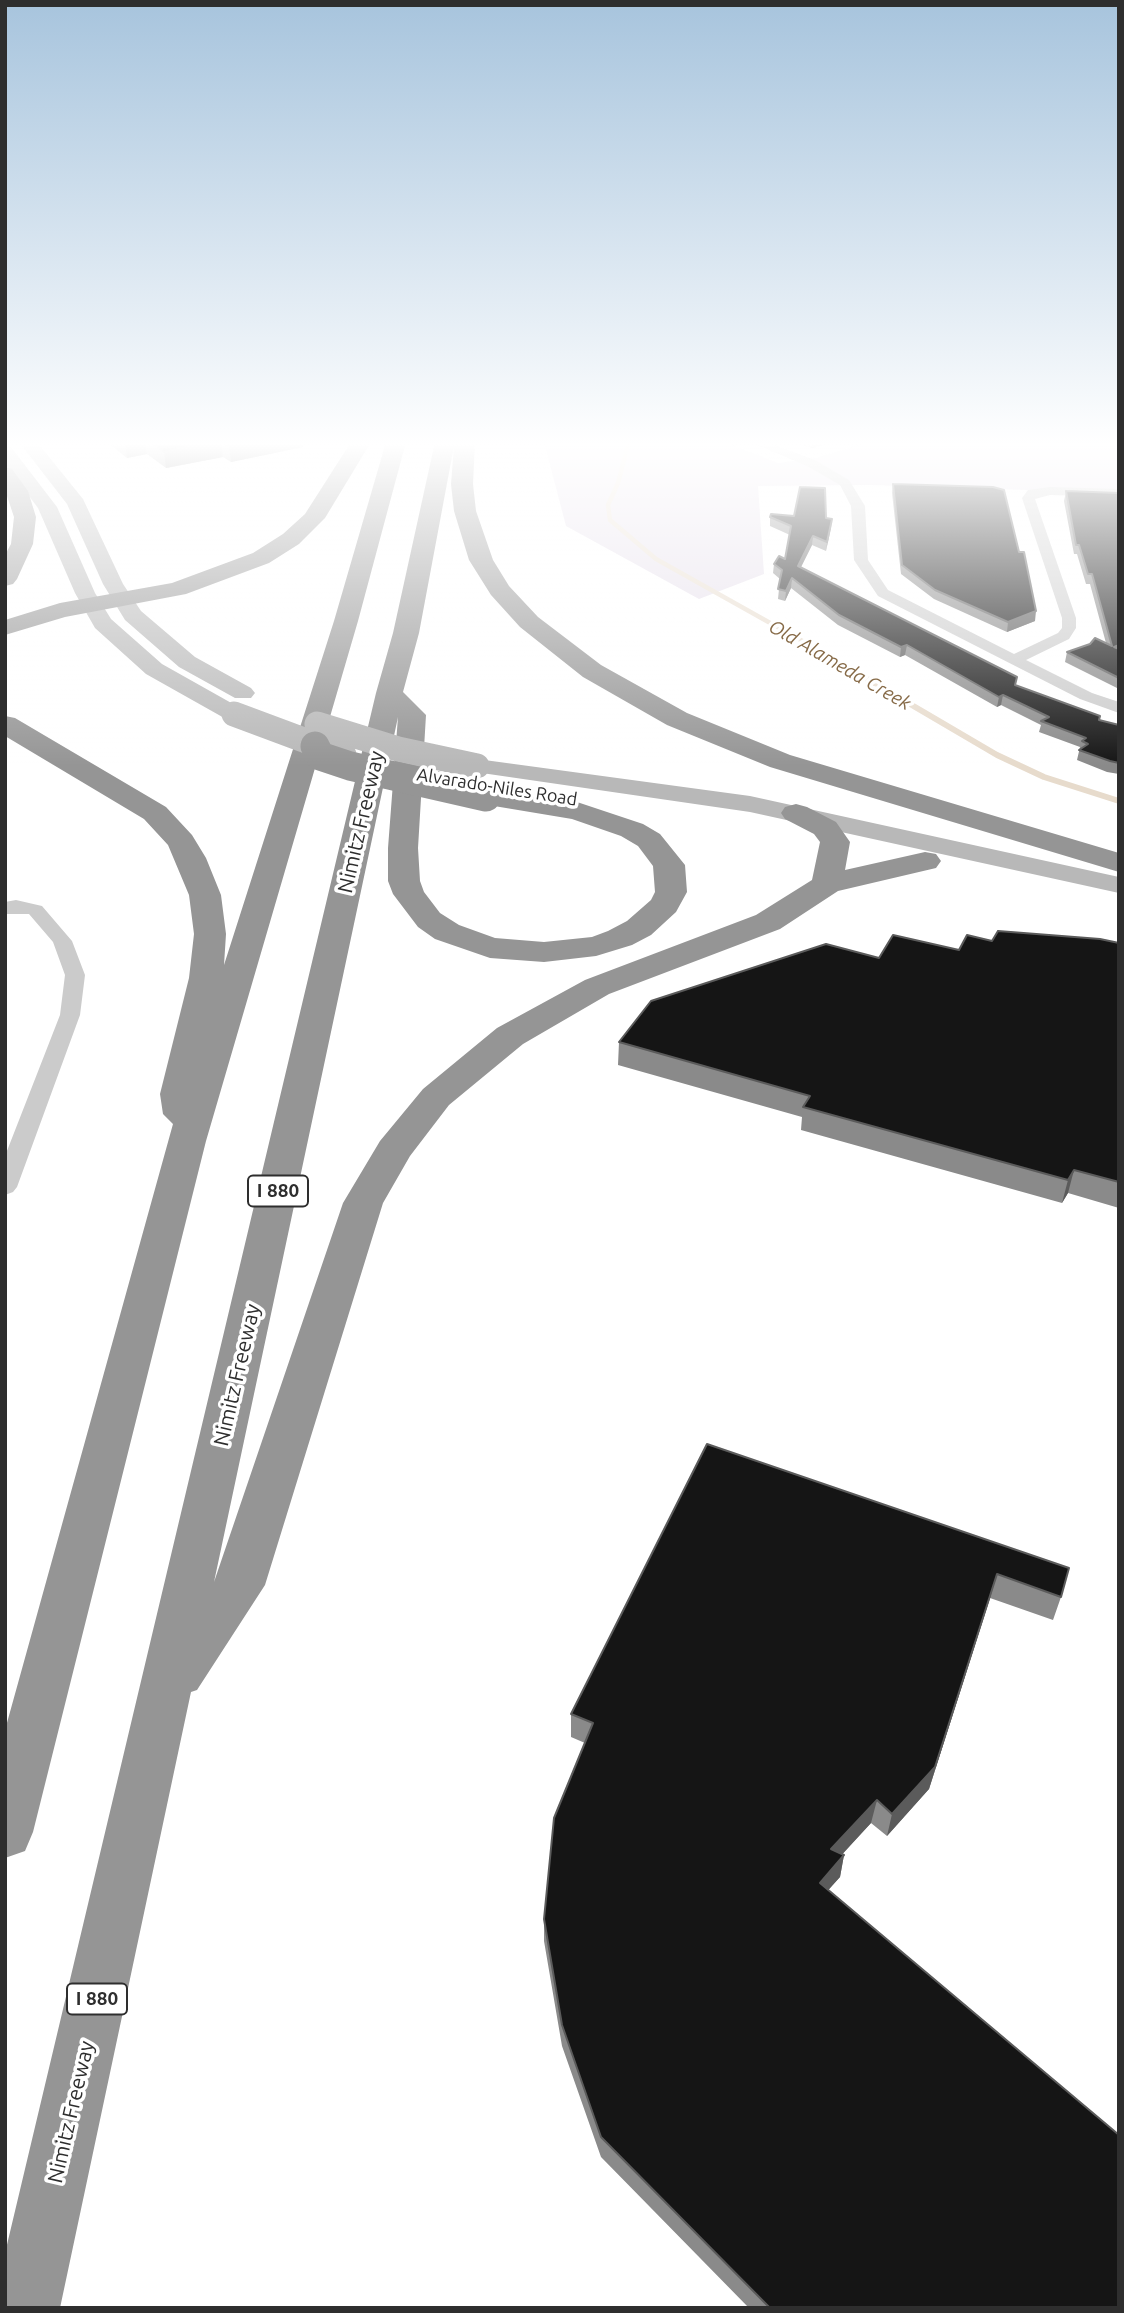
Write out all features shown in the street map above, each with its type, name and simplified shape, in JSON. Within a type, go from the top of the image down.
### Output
[{"type":"highway","points":[[5,579],[19,550]]},
{"type":"highway","points":[[5,628],[40,615],[177,589],[216,577],[274,550]]},
{"type":"highway","points":[[5,1832],[187,1141],[366,550]]},
{"type":"highway","points":[[315,746],[320,756],[350,766],[487,785],[632,830],[655,846],[669,864],[671,892],[665,905],[639,928],[620,938],[583,948],[544,952],[490,948],[467,941],[429,920],[409,894],[402,867],[412,715],[393,679],[381,648],[404,550]]},
{"type":"highway","name":"Nimitz Freeway","points":[[26,2308],[423,550]]},
{"type":"highway","points":[[478,550],[500,590],[529,622],[592,671],[677,719],[780,761],[1119,863]]},
{"type":"highway","points":[[5,724],[155,813],[181,841],[195,867],[205,895],[211,934],[206,978],[178,1094],[187,1141]]},
{"type":"highway","points":[[796,813],[825,828],[835,842],[827,884]]},
{"type":"highway","points":[[167,1690],[240,1585],[351,1235],[377,1177],[415,1122],[444,1090],[484,1055],[557,1007],[597,987],[768,922],[827,884],[925,861]]},
{"type":"main road","name":"Alvarado-Niles Road","points":[[66,550],[90,605],[118,640],[154,669],[238,704],[315,746]]},
{"type":"main road","name":"Alvarado-Niles Road","points":[[98,550],[122,599],[133,615],[167,647],[238,704],[355,737],[487,785],[694,815],[925,861],[1119,906]]},
{"type":"main road","name":"Alvarado-Niles Road","points":[[487,785],[705,797],[796,813],[1119,885]]},
{"type":"street","points":[[860,550],[861,560],[883,593],[1086,696],[1119,708]]},
{"type":"street","points":[[1013,660],[1064,636],[1069,628],[1069,618],[1046,550]]},
{"type":"street","points":[[5,908],[16,906],[34,910],[62,941],[75,975],[71,1015],[5,1187]]},
{"type":"shaded area","points":[[610,550],[762,550],[764,574],[699,599]]},
{"type":"building","points":[[787,550],[806,550],[798,566],[1017,677],[1015,685],[1100,716],[1099,720],[1119,725],[1119,763],[1079,750],[1088,744],[1082,741],[1086,738],[1041,721],[1049,717],[1003,695],[999,697],[907,645],[901,647],[839,615],[792,578],[786,591],[778,589],[782,570],[774,564],[779,556],[785,559]]},
{"type":"building","points":[[900,550],[1019,550],[1024,552],[1036,611],[1008,622],[935,590],[902,565]]},
{"type":"building","points":[[1081,550],[1119,550],[1119,645],[1114,647],[1119,649],[1119,678],[1067,652],[1090,644],[1095,638],[1112,646],[1092,574],[1088,574]]},
{"type":"building","points":[[998,931],[1100,939],[1119,943],[1119,1182],[1074,1170],[1068,1180],[803,1107],[810,1096],[619,1042],[651,1001],[826,944],[879,958],[893,935],[959,950],[967,935],[992,941]]},
{"type":"building","points":[[707,1444],[1069,1568],[1061,1597],[997,1574],[935,1767],[892,1814],[877,1800],[831,1849],[844,1855],[820,1883],[1119,2135],[1119,2308],[770,2308],[601,2137],[562,2025],[544,1919],[554,1818],[593,1723],[571,1714]]},
{"type":"waterway","name":"Old Alameda Creek","points":[[645,550],[656,559],[838,661]]},
{"type":"waterway","name":"Old Alameda Creek","points":[[835,660],[997,755],[1044,777],[1119,801]]}]
